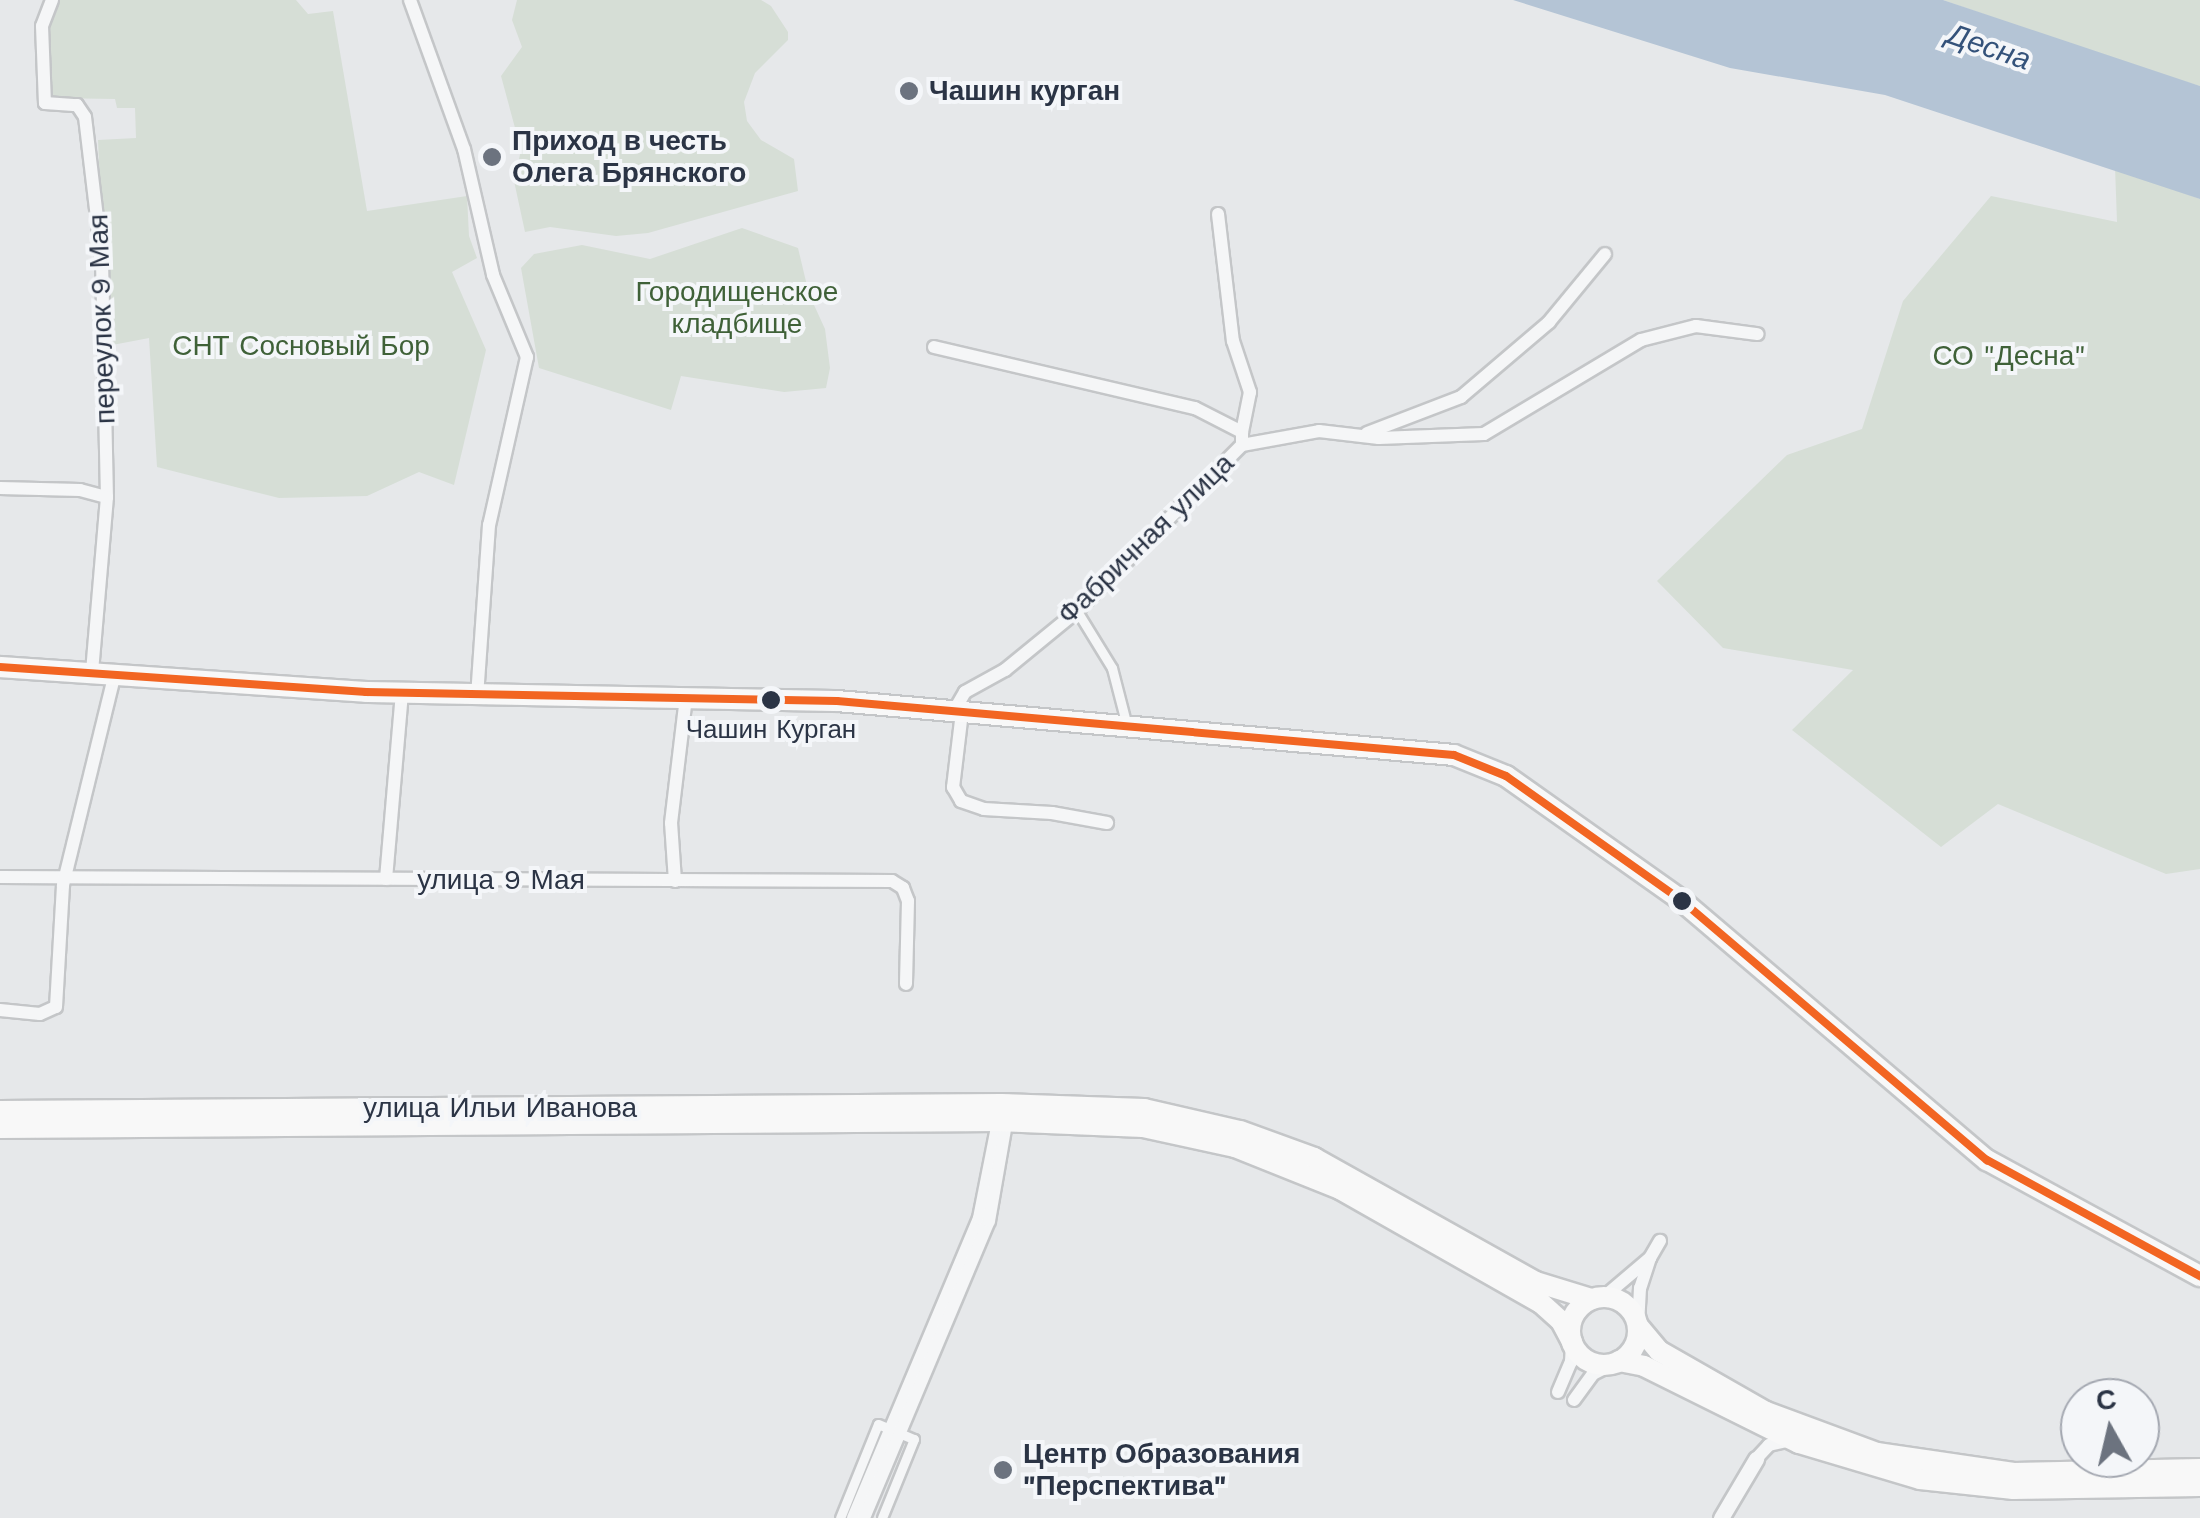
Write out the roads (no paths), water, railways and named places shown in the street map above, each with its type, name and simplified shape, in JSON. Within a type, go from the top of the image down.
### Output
[{"type":"main road","points":[[0,667],[402,694],[836,702],[1454,754],[1506,776],[1681,900],[1988,1160],[2200,1276]]},
{"type":"main road","points":[[1004,1112],[1144,1109],[1278,1143],[1382,1194],[1536,1282],[1623,1302],[1659,1351],[1766,1412],[1877,1453],[2014,1473],[2200,1469]]},
{"type":"main road","name":"улица Ильи Иванова","points":[[0,1111],[1004,1112]]},
{"type":"main road","points":[[1004,1112],[1189,1135],[1272,1160],[1375,1208],[1540,1303],[1561,1321],[1586,1360],[1644,1366],[1791,1440],[1874,1468],[1966,1486],[2054,1490],[2200,1486]]},
{"type":"main road","name":"улица Ильи Иванова","points":[[0,1128],[1004,1112]]},
{"type":"main road","points":[[1572,1342],[1571,1322],[1598,1298]]},
{"type":"main road","points":[[1620,1362],[1635,1347],[1638,1326]]},
{"type":"street","name":"переулок 9 Мая","points":[[52,0],[42,26],[46,103],[81,108],[95,176],[102,260],[106,496],[92,672]]},
{"type":"street","points":[[410,0],[464,150],[493,275],[527,358],[490,525],[476,696]]},
{"type":"street","name":"Фабричная улица","points":[[958,712],[965,692],[1005,670],[1076,611],[1242,438],[1250,392],[1233,342],[1218,214]]},
{"type":"street","name":"Фабричная улица","points":[[1367,434],[1462,396],[1549,322],[1604,254]]},
{"type":"street","name":"Фабричная улица","points":[[1242,438],[1318,431],[1422,438],[1484,434],[1642,340],[1696,326],[1757,334]]},
{"type":"street","points":[[934,347],[1195,408],[1242,438]]},
{"type":"street","points":[[0,488],[80,490],[106,496]]},
{"type":"street","points":[[1076,611],[1112,668],[1128,728]]},
{"type":"street","points":[[0,1010],[40,1014],[56,1007],[66,876],[115,674]]},
{"type":"street","points":[[386,879],[402,694]]},
{"type":"street","points":[[675,881],[671,823],[684,749],[686,698]]},
{"type":"street","points":[[958,712],[952,787],[962,801],[984,809],[1052,813],[1107,822]]},
{"type":"street","name":"улица 9 Мая","points":[[0,877],[892,881],[904,888],[908,901],[906,984]]},
{"type":"street","points":[[864,1518],[979,1218],[1004,1112]]},
{"type":"street","points":[[1638,1326],[1640,1288],[1660,1241]]},
{"type":"street","points":[[1598,1298],[1650,1258]]},
{"type":"street","points":[[1558,1392],[1571,1362],[1572,1342]]},
{"type":"street","points":[[1574,1400],[1593,1374],[1620,1362]]},
{"type":"street","points":[[1749,1421],[1757,1439],[1756,1459]]},
{"type":"street","points":[[840,1518],[878,1424],[914,1439],[882,1518]]},
{"type":"street","points":[[853,1518],[895,1431]]},
{"type":"street","points":[[1721,1518],[1756,1459],[1769,1446],[1791,1440]]},
{"type":"water","name":"Десна","points":[[1513,0],[1943,0],[2200,86],[2200,199],[1885,95],[1730,68]]},
{"type":"place","name":"Чашин курган","points":[[909,91]]},
{"type":"place","name":"Приход в честь Олега Брянского","points":[[492,157]]},
{"type":"place","name":"Чашин Курган","points":[[771,700]]},
{"type":"place","name":"Центр Образования \"Перспектива\"","points":[[1003,1470]]},
{"type":"park label","name":"Городищенское кладбище","points":[[737,308]]},
{"type":"park label","name":"СНТ Сосновый Бор","points":[[301,346]]},
{"type":"park label","name":"СО \"Десна\"","points":[[2009,356]]}]
